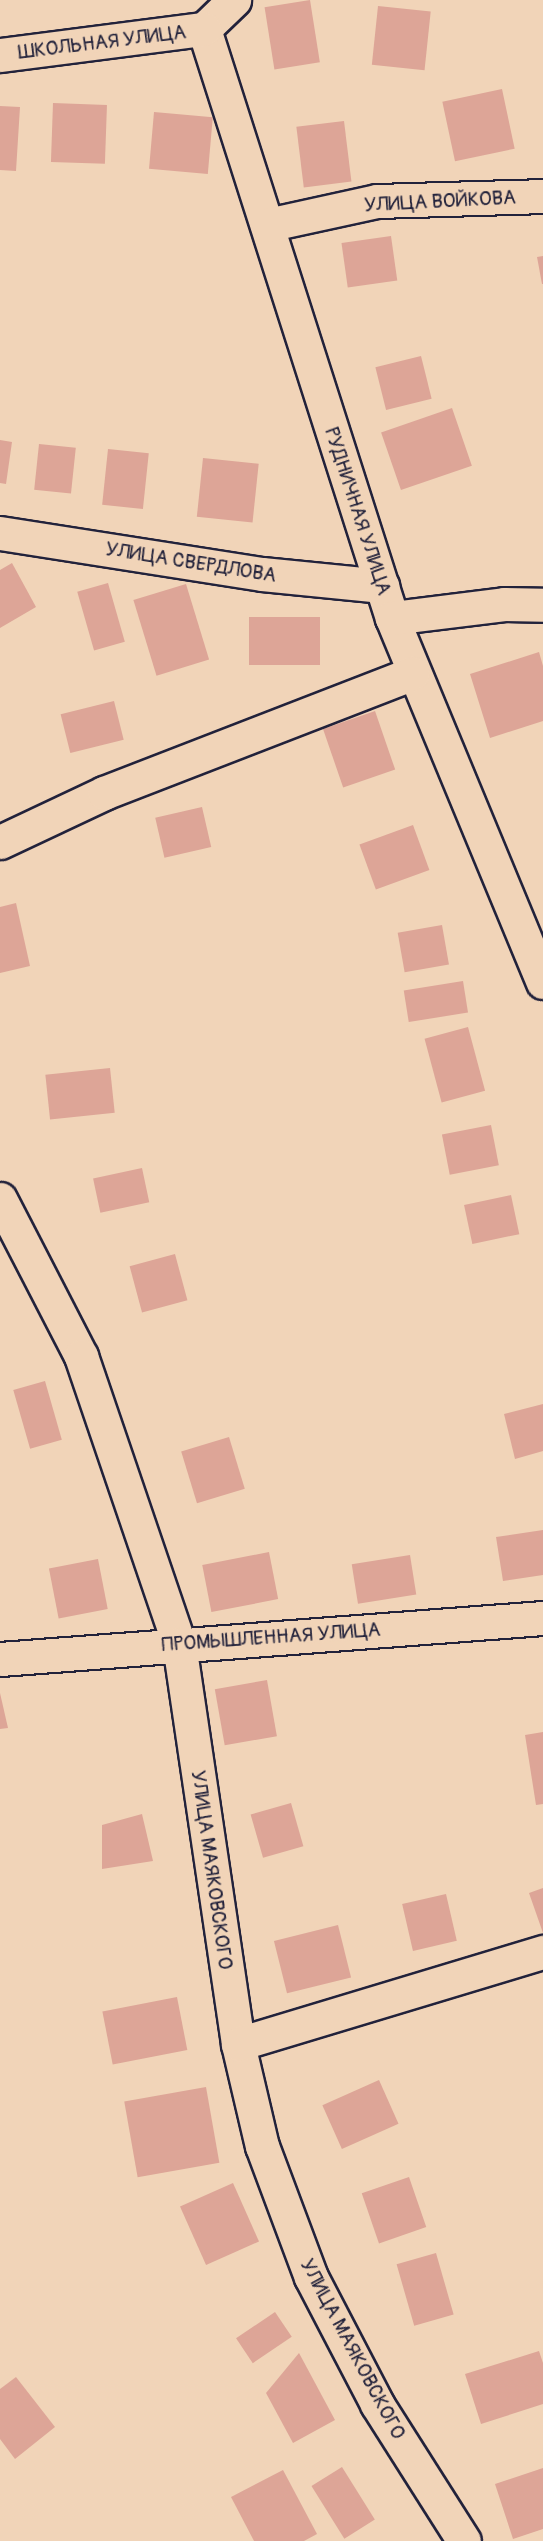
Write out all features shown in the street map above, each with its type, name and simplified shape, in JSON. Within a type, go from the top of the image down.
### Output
[{"type":"street","points":[[204,29],[234,0]]},
{"type":"street","name":"ШКОЛЬНАЯ УЛИЦА","points":[[0,55],[204,29]]},
{"type":"street","name":"РУДНИЧНАЯ УЛИЦА","points":[[204,29],[392,618],[543,982]]},
{"type":"street","name":"УЛИЦА ВОЙКОВА","points":[[267,225],[377,201],[543,196]]},
{"type":"street","name":"УЛИЦА СВЕРДЛОВА","points":[[0,533],[262,574],[382,586]]},
{"type":"street","points":[[392,618],[504,604],[543,605]]},
{"type":"street","points":[[0,842],[104,793],[413,672]]},
{"type":"street","name":"УЛИЦА МАЯКОВСКОГО","points":[[0,1199],[81,1356],[179,1644],[238,2044],[262,2146],[311,2277],[377,2404],[450,2536]]},
{"type":"street","name":"ПРОМЫШЛЕННАЯ УЛИЦА","points":[[0,1659],[543,1618]]},
{"type":"street","points":[[238,2044],[543,1952]]},
{"type":"building","points":[[310,0],[320,62],[274,69],[265,7]]},
{"type":"building","points":[[378,6],[431,12],[425,70],[372,65]]},
{"type":"building","points":[[502,89],[515,149],[455,161],[442,102]]},
{"type":"building","points":[[53,103],[107,105],[105,164],[51,162]]},
{"type":"building","points":[[0,106],[20,107],[16,171],[0,170]]},
{"type":"building","points":[[154,112],[213,117],[208,174],[149,169]]},
{"type":"building","points":[[344,121],[351,182],[304,187],[296,127]]},
{"type":"building","points":[[391,236],[397,281],[348,288],[341,243]]},
{"type":"building","points":[[543,256],[543,284],[542,284],[537,257]]},
{"type":"building","points":[[421,356],[432,399],[386,410],[375,367]]},
{"type":"building","points":[[452,408],[472,466],[401,490],[381,432]]},
{"type":"building","points":[[0,440],[12,442],[6,484],[0,483]]},
{"type":"building","points":[[39,444],[76,448],[71,494],[34,490]]},
{"type":"building","points":[[108,449],[149,453],[143,509],[102,505]]},
{"type":"building","points":[[203,458],[259,464],[253,523],[197,517]]},
{"type":"building","points":[[12,563],[36,607],[0,628],[0,570]]},
{"type":"building","points":[[108,583],[125,642],[94,650],[77,592]]},
{"type":"building","points":[[186,584],[209,660],[157,676],[133,600]]},
{"type":"building","points":[[249,617],[320,617],[320,665],[249,665]]},
{"type":"building","points":[[539,652],[543,666],[543,721],[490,738],[470,674]]},
{"type":"building","points":[[114,701],[124,740],[70,753],[61,714]]},
{"type":"building","points":[[375,711],[395,770],[343,788],[323,729]]},
{"type":"building","points":[[202,807],[211,847],[164,858],[155,818]]},
{"type":"building","points":[[413,825],[429,870],[376,890],[359,844]]},
{"type":"building","points":[[16,903],[30,966],[0,973],[0,907]]},
{"type":"building","points":[[442,925],[449,964],[405,972],[398,933]]},
{"type":"building","points":[[463,981],[468,1013],[409,1022],[404,990]]},
{"type":"building","points":[[468,1027],[485,1091],[442,1102],[425,1039]]},
{"type":"building","points":[[110,1068],[115,1113],[50,1120],[45,1075]]},
{"type":"building","points":[[491,1125],[499,1165],[450,1175],[442,1135]]},
{"type":"building","points":[[142,1168],[149,1202],[100,1213],[93,1178]]},
{"type":"building","points":[[511,1195],[519,1234],[472,1244],[464,1205]]},
{"type":"building","points":[[175,1254],[187,1300],[142,1313],[130,1266]]},
{"type":"building","points":[[45,1381],[62,1440],[30,1449],[13,1390]]},
{"type":"building","points":[[543,1404],[543,1451],[515,1459],[504,1414]]},
{"type":"building","points":[[229,1437],[245,1489],[197,1503],[181,1452]]},
{"type":"building","points":[[543,1530],[543,1575],[503,1581],[496,1537]]},
{"type":"building","points":[[269,1552],[278,1599],[211,1612],[202,1565]]},
{"type":"building","points":[[410,1555],[416,1595],[358,1604],[352,1564]]},
{"type":"building","points":[[98,1559],[108,1609],[59,1619],[49,1569]]},
{"type":"building","points":[[267,1680],[277,1736],[225,1745],[215,1689]]},
{"type":"building","points":[[0,1693],[8,1728],[0,1729]]},
{"type":"building","points":[[543,1732],[543,1804],[536,1805],[525,1735]]},
{"type":"building","points":[[291,1803],[303,1846],[263,1858],[251,1815]]},
{"type":"building","points":[[142,1814],[153,1861],[102,1869],[102,1825]]},
{"type":"building","points":[[543,1888],[543,1933],[529,1893]]},
{"type":"building","points":[[446,1894],[457,1941],[413,1951],[402,1904]]},
{"type":"building","points":[[338,1925],[351,1977],[287,1993],[274,1941]]},
{"type":"building","points":[[177,1997],[187,2050],[113,2065],[102,2012]]},
{"type":"building","points":[[379,2080],[399,2124],[342,2149],[322,2105]]},
{"type":"building","points":[[206,2087],[219,2163],[138,2177],[124,2101]]},
{"type":"building","points":[[409,2177],[426,2227],[379,2243],[362,2193]]},
{"type":"building","points":[[233,2183],[259,2241],[206,2265],[180,2207]]},
{"type":"building","points":[[436,2253],[454,2315],[414,2326],[397,2264]]},
{"type":"building","points":[[275,2312],[292,2337],[253,2363],[236,2338]]},
{"type":"building","points":[[539,2351],[543,2363],[543,2404],[481,2424],[465,2374]]},
{"type":"building","points":[[299,2353],[335,2420],[293,2443],[266,2393]]},
{"type":"building","points":[[16,2377],[55,2427],[15,2459],[0,2439],[0,2389]]},
{"type":"building","points":[[342,2467],[375,2520],[344,2539],[311,2486]]},
{"type":"building","points":[[543,2468],[543,2529],[513,2539],[495,2484]]},
{"type":"building","points":[[283,2470],[317,2534],[304,2541],[254,2541],[231,2497]]}]
